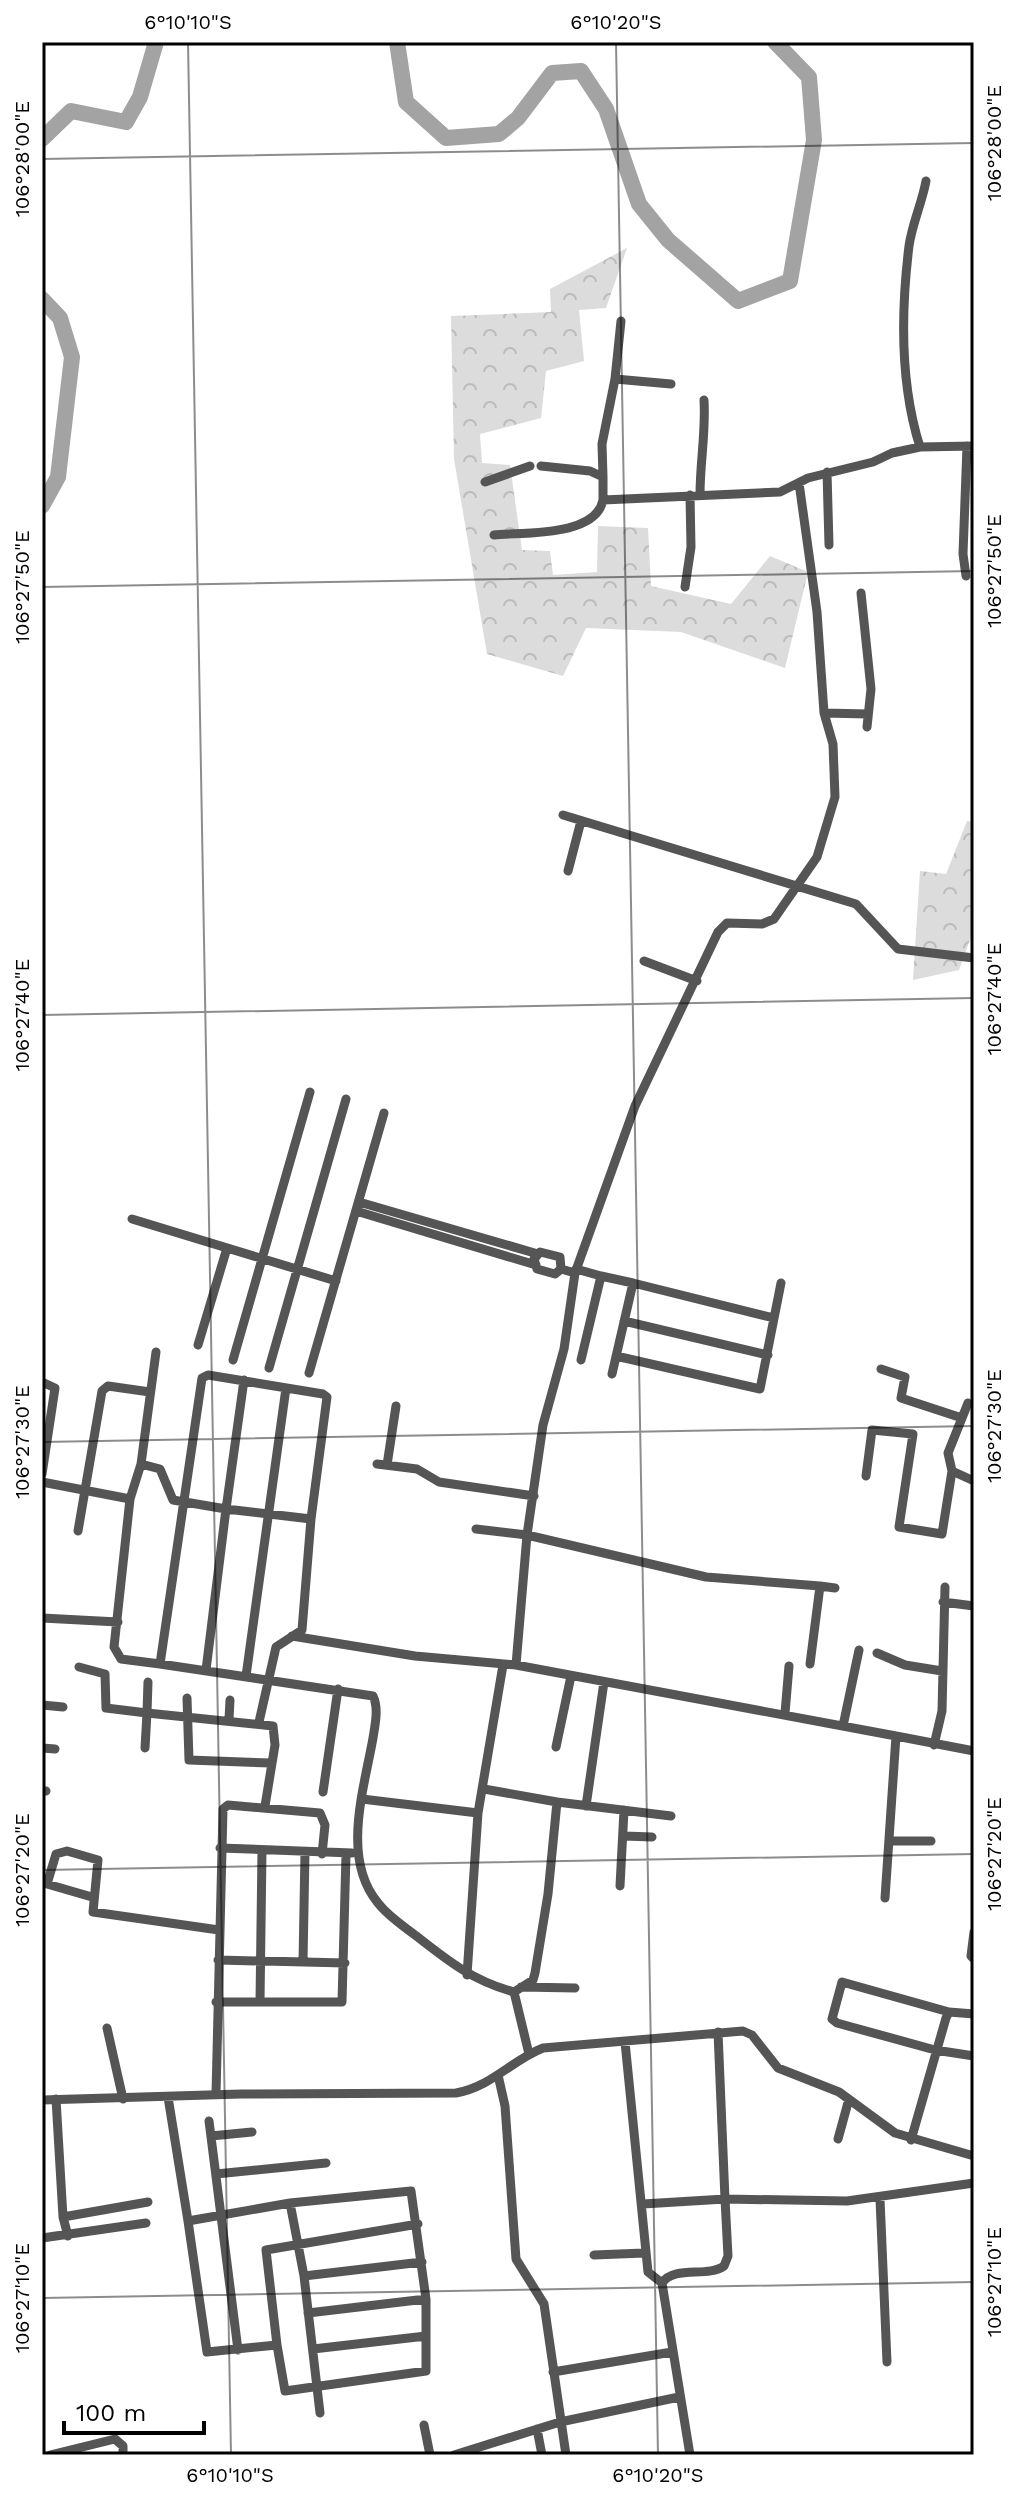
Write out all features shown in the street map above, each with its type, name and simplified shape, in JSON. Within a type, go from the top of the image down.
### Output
[{"type":"street","points":[[920,447],[911,417],[905,321],[909,244],[926,181]]},
{"type":"street","points":[[494,535],[564,530],[588,519],[601,508],[602,444],[615,379],[621,321]]},
{"type":"street","points":[[615,379],[671,384]]},
{"type":"street","points":[[685,587],[695,495],[707,434],[704,400]]},
{"type":"street","points":[[603,500],[780,492],[827,472],[920,447],[971,446],[963,554],[966,576]]},
{"type":"street","points":[[485,482],[530,466]]},
{"type":"street","points":[[541,466],[590,471],[603,477]]},
{"type":"street","points":[[827,472],[829,545]]},
{"type":"street","points":[[516,1665],[527,1535],[543,1425],[564,1349],[575,1271],[635,1106],[721,928],[727,923],[762,924],[774,919],[817,857],[835,797],[833,744],[824,713],[822,664],[799,483]]},
{"type":"street","points":[[861,593],[870,672],[867,727]]},
{"type":"street","points":[[824,713],[868,714]]},
{"type":"street","points":[[563,815],[796,884],[859,906],[898,949],[974,958]]},
{"type":"street","points":[[568,871],[581,821]]},
{"type":"street","points":[[644,961],[697,981]]},
{"type":"street","points":[[233,1360],[310,1092]]},
{"type":"street","points":[[269,1368],[346,1099]]},
{"type":"street","points":[[309,1373],[384,1113]]},
{"type":"street","points":[[357,1206],[537,1260],[560,1257],[561,1269]]},
{"type":"street","points":[[132,1219],[336,1281]]},
{"type":"street","points":[[198,1345],[227,1248]]},
{"type":"street","points":[[537,1260],[537,1269],[555,1274],[561,1269],[601,1276],[774,1318]]},
{"type":"street","points":[[581,1360],[601,1276]]},
{"type":"street","points":[[612,1374],[633,1283]]},
{"type":"street","points":[[616,1356],[760,1389],[781,1283]]},
{"type":"street","points":[[624,1321],[768,1355]]},
{"type":"street","points":[[156,1352],[141,1464],[130,1499],[114,1647],[117,1657],[367,1693],[376,1704],[357,1851],[363,1877],[376,1902],[467,1975],[518,1989],[575,1988]]},
{"type":"street","points":[[881,1369],[905,1377],[901,1398],[962,1418]]},
{"type":"street","points":[[160,1664],[202,1378],[208,1375],[244,1380],[327,1397],[311,1519],[302,1630],[276,1647],[259,1722]]},
{"type":"street","points":[[206,1670],[244,1380]]},
{"type":"street","points":[[42,1382],[55,1388],[42,1474]]},
{"type":"street","points":[[78,1531],[104,1389],[108,1386],[150,1392]]},
{"type":"street","points":[[246,1676],[286,1388]]},
{"type":"street","points":[[866,1476],[872,1430],[913,1434],[899,1527],[942,1534],[952,1471],[948,1453],[968,1403]]},
{"type":"street","points":[[396,1406],[382,1464],[417,1469],[439,1482],[534,1496]]},
{"type":"street","points":[[141,1464],[160,1469],[171,1498],[182,1503],[311,1519]]},
{"type":"street","points":[[952,1471],[974,1481]]},
{"type":"street","points":[[42,1482],[130,1499]]},
{"type":"street","points":[[476,1529],[527,1535],[695,1575],[835,1588]]},
{"type":"street","points":[[810,1664],[820,1586]]},
{"type":"street","points":[[934,1745],[942,1711],[945,1587]]},
{"type":"street","points":[[943,1602],[974,1606]]},
{"type":"street","points":[[42,1618],[118,1622]]},
{"type":"street","points":[[292,1636],[415,1656],[516,1665],[785,1713],[974,1751]]},
{"type":"street","points":[[843,1726],[859,1650]]},
{"type":"street","points":[[877,1653],[905,1665],[942,1671]]},
{"type":"street","points":[[467,1975],[478,1813],[503,1665]]},
{"type":"street","points":[[785,1713],[789,1666]]},
{"type":"street","points":[[79,1667],[105,1674],[106,1708],[270,1724],[275,1733],[265,1806]]},
{"type":"street","points":[[556,1747],[571,1676]]},
{"type":"street","points":[[145,1748],[148,1682]]},
{"type":"street","points":[[586,1806],[604,1682]]},
{"type":"street","points":[[323,1792],[338,1689]]},
{"type":"street","points":[[187,1698],[189,1760],[271,1763]]},
{"type":"street","points":[[229,1719],[230,1700]]},
{"type":"street","points":[[42,1705],[63,1707]]},
{"type":"street","points":[[885,1898],[896,1736]]},
{"type":"street","points":[[42,1748],[55,1749]]},
{"type":"street","points":[[484,1789],[557,1802],[671,1816]]},
{"type":"street","points":[[362,1799],[478,1813]]},
{"type":"street","points":[[518,1989],[533,1980],[535,1973],[548,1894],[557,1802]]},
{"type":"street","points":[[216,2094],[220,1848],[224,1807],[265,1806],[320,1813],[325,1825],[322,1854]]},
{"type":"street","points":[[620,1886],[624,1810]]},
{"type":"street","points":[[624,1836],[652,1837]]},
{"type":"street","points":[[889,1841],[931,1841]]},
{"type":"street","points":[[220,1848],[346,1855],[357,1851]]},
{"type":"street","points":[[92,1897],[47,1884],[56,1854],[61,1850],[95,1856],[98,1865],[91,1909],[95,1912],[219,1930]]},
{"type":"street","points":[[260,2002],[262,1850]]},
{"type":"street","points":[[303,1962],[305,1852]]},
{"type":"street","points":[[216,2002],[342,2002],[346,1855]]},
{"type":"street","points":[[974,1932],[971,1956],[974,1959]]},
{"type":"street","points":[[218,1960],[345,1963]]},
{"type":"street","points":[[974,2014],[949,2012],[840,1983],[834,2022],[935,2050],[974,2056]]},
{"type":"street","points":[[518,1989],[529,2054]]},
{"type":"street","points":[[911,2140],[935,2050],[949,2012]]},
{"type":"street","points":[[107,2028],[123,2099]]},
{"type":"street","points":[[42,2100],[216,2094],[440,2094],[472,2090],[529,2054],[559,2046],[743,2031],[752,2035],[778,2068],[839,2092],[883,2126],[911,2140],[974,2156]]},
{"type":"street","points":[[662,2283],[670,2275],[714,2271],[724,2266],[728,2256],[718,2032]]},
{"type":"street","points":[[625,2042],[643,2204],[644,2253],[648,2272],[662,2283],[690,2455]]},
{"type":"street","points":[[498,2075],[505,2106],[516,2259],[520,2270],[541,2295],[566,2455]]},
{"type":"street","points":[[168,2097],[204,2348],[211,2353],[277,2345]]},
{"type":"street","points":[[56,2099],[63,2217],[68,2236]]},
{"type":"street","points":[[838,2139],[849,2099]]},
{"type":"street","points":[[209,2121],[238,2350]]},
{"type":"street","points":[[211,2136],[252,2132]]},
{"type":"street","points":[[216,2174],[326,2163]]},
{"type":"street","points":[[643,2204],[725,2199],[880,2199],[974,2183]]},
{"type":"street","points":[[188,2221],[290,2203],[409,2190],[413,2193],[418,2224],[426,2299],[426,2371],[317,2387],[282,2388],[265,2252],[297,2243],[418,2224]]},
{"type":"street","points":[[880,2199],[887,2362]]},
{"type":"street","points":[[63,2217],[148,2202]]},
{"type":"street","points":[[290,2203],[304,2276],[320,2413]]},
{"type":"street","points":[[42,2238],[146,2223]]},
{"type":"street","points":[[594,2255],[644,2253]]},
{"type":"street","points":[[304,2276],[422,2262]]},
{"type":"street","points":[[308,2313],[426,2299]]},
{"type":"street","points":[[313,2349],[426,2336]]},
{"type":"street","points":[[553,2372],[672,2352]]},
{"type":"street","points":[[454,2455],[560,2422],[679,2397]]},
{"type":"street","points":[[424,2425],[430,2455]]},
{"type":"street","points":[[537,2429],[542,2455]]},
{"type":"street","points":[[50,2455],[82,2450],[115,2439],[123,2446],[123,2455]]},
{"type":"green space","points":[[627,248],[606,308],[579,310],[584,361],[546,371],[541,418],[480,434],[482,463],[510,465],[522,550],[550,551],[553,575],[597,572],[598,526],[648,528],[651,586],[731,604],[770,556],[808,572],[785,668],[681,632],[586,628],[563,676],[487,654],[454,459],[451,316],[551,312],[550,289]]},
{"type":"green space","points":[[967,821],[974,822],[974,929],[959,970],[913,980],[920,871],[946,874]]},
{"type":"waterway","points":[[42,139],[71,111],[126,122],[140,97],[156,42]]},
{"type":"waterway","points":[[397,42],[406,102],[446,138],[499,134],[518,118],[552,73],[581,71],[606,109],[639,204],[668,240],[738,301],[790,281],[814,140],[809,77],[775,42]]},
{"type":"waterway","points":[[42,299],[60,318],[72,357],[58,477],[42,506]]}]
